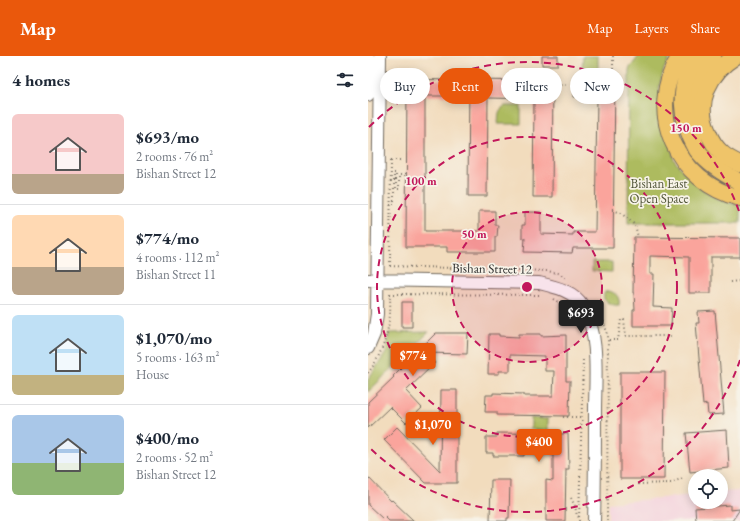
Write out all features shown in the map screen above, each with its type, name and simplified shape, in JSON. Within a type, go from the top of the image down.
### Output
[{"type":"main road","points":[[680,56],[674,65],[667,87],[665,110],[671,139],[685,163],[702,181],[721,192],[740,198]]},
{"type":"main road","points":[[697,56],[688,73],[684,86],[682,102],[684,121],[689,136],[697,150],[716,168],[740,182]]},
{"type":"main road","points":[[697,150],[692,129],[691,99],[699,76],[714,56]]},
{"type":"main road","points":[[736,56],[721,67],[713,76],[707,87],[703,100],[703,113],[705,127],[712,142],[721,152],[740,164]]},
{"type":"street","points":[[368,56],[368,95]]},
{"type":"street","points":[[368,348],[374,334],[377,314],[372,280],[380,56]]},
{"type":"street","name":"Bishan Street 12","points":[[372,280],[539,283],[560,287],[573,295],[583,305],[589,316],[592,329],[595,357],[594,521]]},
{"type":"path","points":[[613,56],[613,68]]},
{"type":"path","points":[[391,160],[407,160]]},
{"type":"path","points":[[390,205],[394,205],[394,173],[396,173],[396,189],[399,189],[399,175],[407,175]]},
{"type":"path","points":[[614,210],[621,213],[635,225],[638,237]]},
{"type":"path","points":[[390,266],[546,271],[558,273],[571,281]]},
{"type":"path","points":[[730,282],[740,281]]},
{"type":"path","points":[[390,294],[546,296]]},
{"type":"path","points":[[551,298],[570,309],[577,319]]},
{"type":"path","points":[[593,300],[600,311],[609,340],[607,521]]},
{"type":"path","points":[[609,340],[618,340],[621,320],[624,320],[626,336],[673,336]]},
{"type":"path","points":[[579,521],[584,354]]},
{"type":"path","points":[[563,417],[582,417]]},
{"type":"path","points":[[638,484],[671,484],[683,478]]},
{"type":"path","points":[[571,498],[575,506],[577,516],[579,517]]},
{"type":"shaded area","points":[[740,491],[740,521],[608,521],[608,503],[688,496],[688,509],[728,509],[728,492]]},
{"type":"green space","points":[[583,56],[598,56],[598,68],[582,68]]},
{"type":"green space","name":"Bishan East Open Space","points":[[639,56],[671,56],[664,69],[659,88],[674,160],[687,176],[702,189],[718,199],[740,206],[740,223],[628,223],[629,69]]},
{"type":"green space","points":[[505,106],[521,106],[521,124],[498,124],[500,111]]},
{"type":"green space","points":[[592,262],[612,262],[612,272],[592,271]]},
{"type":"green space","points":[[609,291],[617,296],[619,305],[610,304],[605,300],[605,292]]},
{"type":"green space","points":[[429,332],[368,392],[368,379],[386,353],[389,333]]},
{"type":"green space","points":[[531,418],[548,419],[548,430],[531,429]]},
{"type":"building","points":[[542,56],[558,56],[558,65],[542,65]]},
{"type":"building","points":[[430,80],[438,80],[438,96],[430,96]]},
{"type":"building","points":[[493,80],[501,80],[501,98],[493,98]]},
{"type":"building","points":[[407,104],[425,104],[425,231],[479,231],[479,211],[495,211],[495,225],[498,225],[497,237],[495,237],[495,252],[447,252],[447,247],[406,247]]},
{"type":"building","points":[[469,104],[488,104],[487,196],[468,196]]},
{"type":"building","points":[[534,104],[553,104],[552,197],[533,197]]},
{"type":"building","points":[[597,104],[615,104],[613,248],[573,248],[572,253],[524,252],[525,238],[522,238],[522,225],[525,225],[525,212],[541,212],[541,234],[573,235],[573,232],[595,232]]},
{"type":"building","points":[[634,237],[740,238],[740,257],[711,257],[711,293],[689,293],[689,257],[650,256],[650,274],[654,274],[653,307],[672,308],[671,326],[633,326],[633,310],[635,310],[633,293]]},
{"type":"building","points":[[402,302],[412,302],[412,327],[402,327]]},
{"type":"building","points":[[715,311],[724,414],[708,415],[707,404],[703,405],[696,323],[699,323],[698,312]]},
{"type":"building","points":[[436,333],[468,333],[467,354],[426,353],[435,363],[406,391],[422,408],[406,423],[390,407],[368,428],[368,402]]},
{"type":"building","points":[[489,334],[519,337],[519,334],[541,334],[541,336],[566,335],[566,381],[570,381],[569,416],[497,415],[497,412],[485,412],[486,395],[493,395],[493,393],[524,394],[524,396],[553,396],[554,371],[545,371],[545,356],[510,355],[510,371],[499,371],[499,374],[488,374]]},
{"type":"building","points":[[620,372],[665,372],[664,479],[620,479]]},
{"type":"building","points":[[441,390],[457,390],[457,483],[426,483],[384,440],[397,427],[440,471]]},
{"type":"building","points":[[727,430],[729,468],[690,469],[686,433]]},
{"type":"building","points":[[497,433],[568,434],[569,469],[566,469],[565,521],[546,521],[546,480],[553,481],[553,454],[524,453],[524,456],[493,456],[493,453],[486,453],[486,437],[497,437]]},
{"type":"building","points":[[368,477],[391,501],[392,500],[414,521],[389,521],[385,517],[383,519],[368,505]]},
{"type":"building","points":[[491,480],[510,480],[509,518],[507,518],[507,521],[490,521]]},
{"type":"building","points":[[728,505],[730,505],[730,510],[740,509],[732,521],[696,521],[695,509],[728,509]]}]
